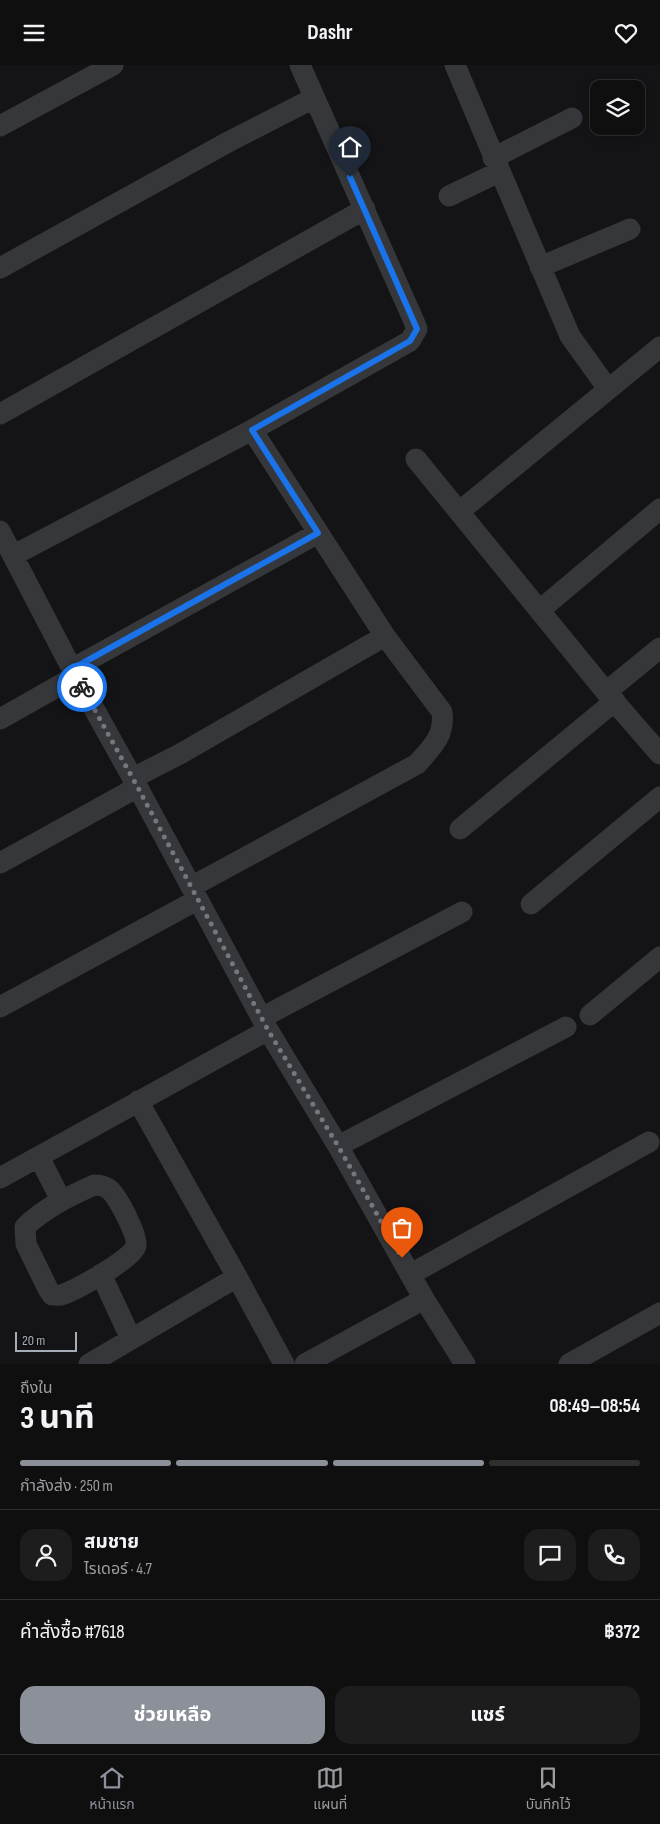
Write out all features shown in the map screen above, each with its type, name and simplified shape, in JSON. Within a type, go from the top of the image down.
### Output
[{"type":"street","points":[[0,125],[113,65]]},
{"type":"street","points":[[300,65],[417,329],[410,341],[252,430],[6,546],[265,1023],[338,1146],[424,1299],[465,1364]]},
{"type":"street","points":[[455,65],[570,336],[608,389]]},
{"type":"street","points":[[0,268],[230,141],[314,98]]},
{"type":"street","points":[[449,196],[572,118]]},
{"type":"street","points":[[0,414],[365,209]]},
{"type":"street","points":[[540,267],[630,229]]},
{"type":"street","points":[[460,511],[660,347]]},
{"type":"street","points":[[0,1007],[417,764],[441,734],[442,712],[386,636],[252,430]]},
{"type":"street","points":[[416,459],[610,696],[660,754]]},
{"type":"street","points":[[540,610],[660,509]]},
{"type":"street","points":[[0,719],[74,672],[318,533]]},
{"type":"street","points":[[0,863],[125,794],[135,782],[180,754],[386,636]]},
{"type":"street","points":[[460,829],[610,696],[660,647]]},
{"type":"street","points":[[531,904],[660,797]]},
{"type":"street","points":[[0,1179],[138,1101],[265,1023],[462,912]]},
{"type":"street","points":[[590,1015],[660,957]]},
{"type":"street","points":[[338,1146],[566,1027]]},
{"type":"street","points":[[138,1101],[284,1364]]},
{"type":"street","points":[[411,1274],[650,1143]]},
{"type":"street","points":[[39,1157],[61,1201]]},
{"type":"street","points":[[94,1185],[102,1185],[110,1191],[129,1221],[136,1239],[136,1247],[132,1254],[101,1274],[62,1295],[52,1295],[26,1244],[24,1234],[26,1227],[32,1221],[61,1201],[94,1185]]},
{"type":"street","points":[[101,1274],[131,1339]]},
{"type":"street","points":[[89,1364],[237,1277]]},
{"type":"street","points":[[305,1364],[424,1299]]},
{"type":"street","points":[[569,1364],[660,1313]]},
{"type":"way so far","points":[[82,687],[197,900],[263,1017],[268,1030],[338,1146],[402,1258]]},
{"type":"route","points":[[82,687],[72,669],[318,533],[252,430],[410,341],[417,329],[350,177]]}]
